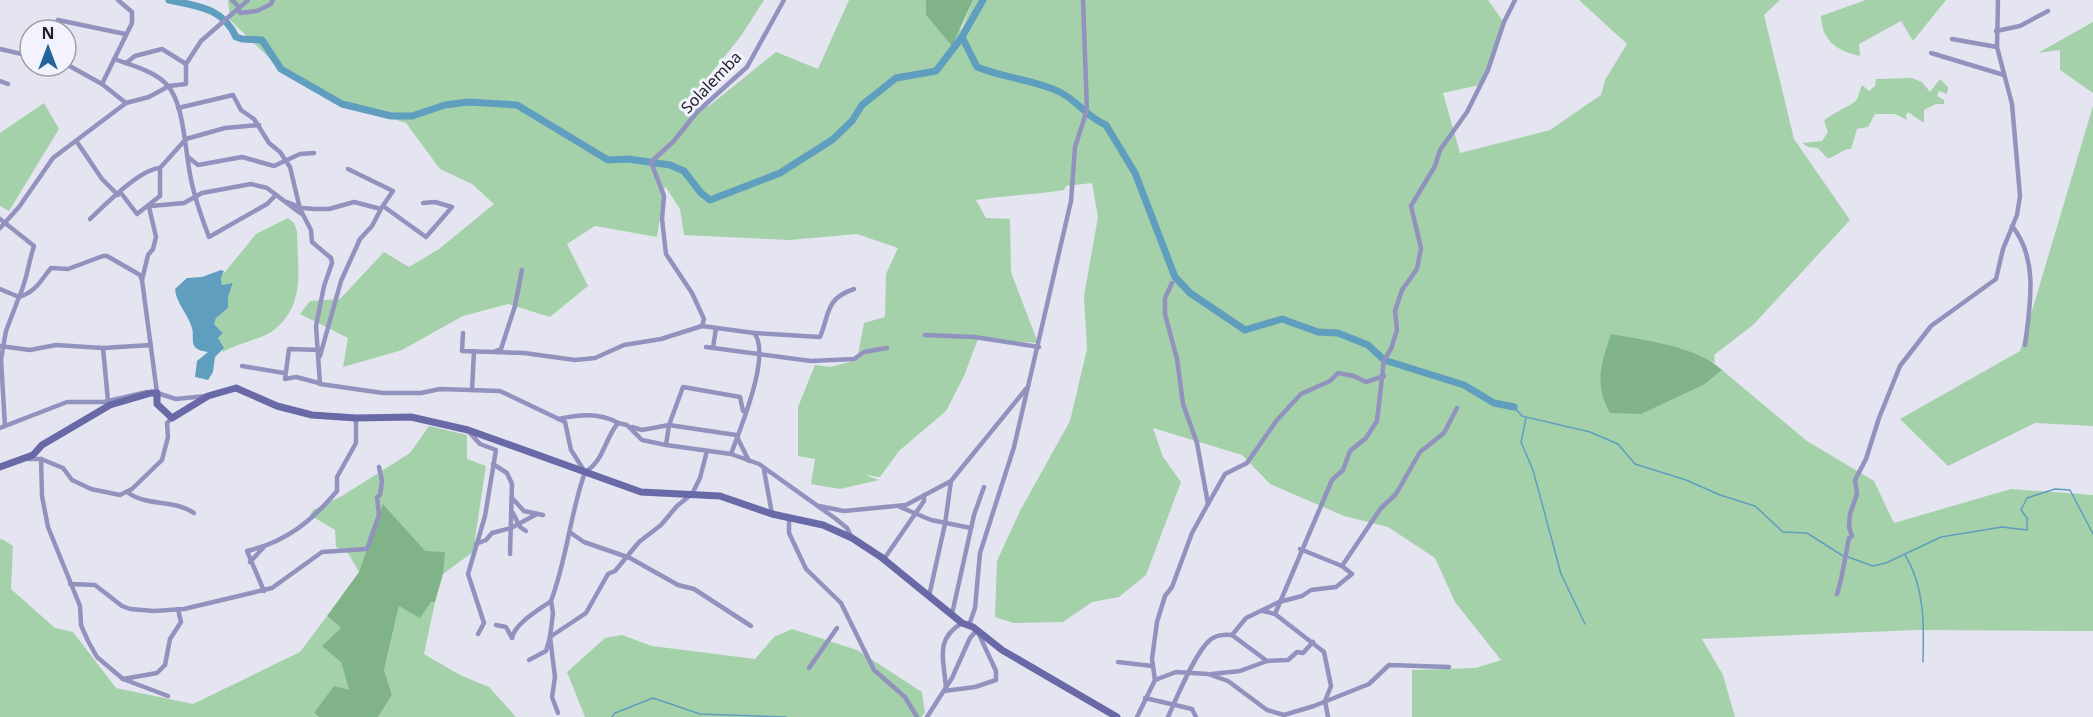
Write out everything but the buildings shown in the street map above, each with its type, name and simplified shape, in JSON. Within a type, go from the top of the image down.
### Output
[{"type":"street","points":[[102,84],[124,34],[132,23],[133,16],[130,10],[118,0]]},
{"type":"street","points":[[232,0],[240,13],[257,11],[271,4],[273,0]]},
{"type":"street","points":[[0,228],[53,158],[126,103],[149,97],[169,86],[186,84],[186,64],[201,41],[248,0]]},
{"type":"street","name":"Solalemba","points":[[702,326],[704,319],[699,306],[666,254],[662,219],[664,196],[651,164],[673,142],[697,112],[747,66],[784,0]]},
{"type":"street","points":[[819,506],[844,511],[906,505],[951,481],[1025,391],[1040,347],[1071,201],[1075,147],[1087,110],[1083,0]]},
{"type":"street","points":[[1275,614],[1300,549],[1314,526],[1332,480],[1343,470],[1350,451],[1366,438],[1377,421],[1384,376],[1384,360],[1391,349],[1397,330],[1397,303],[1402,290],[1417,269],[1422,248],[1412,206],[1419,195],[1422,184],[1435,166],[1440,150],[1467,112],[1488,70],[1504,22],[1515,0]]},
{"type":"street","points":[[1837,594],[1842,578],[1841,567],[1849,538],[1852,536],[1849,527],[1857,494],[1855,480],[1866,459],[1879,418],[1900,366],[1931,326],[1996,279],[2003,249],[2012,226],[2020,196],[2012,104],[1997,46],[1998,0]]},
{"type":"street","points":[[1996,31],[2020,26],[2048,11]]},
{"type":"street","points":[[78,24],[124,34]]},
{"type":"street","points":[[1952,39],[1997,46]]},
{"type":"street","points":[[0,49],[18,53]]},
{"type":"street","points":[[126,63],[135,56],[162,49],[186,64]]},
{"type":"street","points":[[1932,53],[2004,75]]},
{"type":"street","points":[[114,59],[155,76],[169,86],[178,108],[196,196],[209,237],[267,204],[276,195]]},
{"type":"street","points":[[78,71],[102,84],[126,103]]},
{"type":"street","points":[[0,81],[8,84]]},
{"type":"street","points":[[178,108],[233,95],[241,110],[259,125],[269,143],[286,160],[294,181],[299,207],[311,230],[312,242],[331,258],[332,262],[317,322],[320,353],[319,382]]},
{"type":"street","points":[[90,219],[142,173],[160,168],[186,139],[225,128],[259,125]]},
{"type":"street","points":[[76,142],[102,179],[120,194],[136,214],[149,207],[160,196],[160,168]]},
{"type":"street","points":[[188,157],[198,165],[242,157],[274,166],[300,154],[314,153]]},
{"type":"street","points":[[320,353],[341,281],[360,239],[372,226],[393,191],[348,169]]},
{"type":"street","points":[[149,207],[184,203],[196,196],[251,184],[267,188],[302,214]]},
{"type":"street","points":[[287,202],[299,207],[329,209],[354,202],[382,208],[426,237],[452,207],[435,202],[423,203]]},
{"type":"street","points":[[149,207],[156,237],[153,249],[147,255],[142,280],[146,326],[157,404],[172,418]]},
{"type":"street","points":[[0,219],[34,246],[28,263],[27,280],[1,346],[3,427],[67,402],[106,401],[144,392],[176,399],[208,396],[236,388],[294,411],[356,418],[411,417],[468,430],[641,492],[720,496],[772,514],[823,525],[852,538],[884,559],[952,614],[1002,650],[1118,717]]},
{"type":"street","points":[[2012,226],[2025,247],[2031,284],[2025,345]]},
{"type":"street","points":[[0,289],[19,297],[27,294],[42,282],[51,268],[68,269],[103,256],[107,256],[140,275],[142,280]]},
{"type":"street","points":[[496,351],[501,350],[507,335],[522,270]]},
{"type":"street","points":[[1172,283],[1165,298],[1165,314],[1177,359],[1183,404],[1197,443],[1208,504]]},
{"type":"street","points":[[463,333],[462,351],[496,351],[558,359],[590,359],[624,345],[661,339],[702,326],[819,338],[828,307],[845,292],[855,289]]},
{"type":"street","points":[[713,348],[716,328]]},
{"type":"street","points":[[731,454],[744,413],[755,390],[759,353],[757,337],[754,333]]},
{"type":"street","points":[[925,335],[974,337],[1040,347]]},
{"type":"street","points":[[1,346],[30,350],[56,345],[103,348],[150,345]]},
{"type":"street","points":[[103,348],[106,401]]},
{"type":"street","points":[[706,348],[811,361],[854,359],[864,352],[887,348]]},
{"type":"street","points":[[320,353],[289,349],[284,373],[285,380],[296,377],[383,393],[421,393],[440,388],[500,391],[566,424],[571,450],[585,472]]},
{"type":"street","points":[[472,390],[474,351]]},
{"type":"street","points":[[243,366],[284,373]]},
{"type":"street","points":[[945,689],[942,648],[944,637],[966,624],[975,608],[980,554],[1014,447],[1033,369]]},
{"type":"street","points":[[1155,680],[1152,666],[1157,621],[1165,596],[1172,587],[1192,532],[1225,474],[1247,463],[1277,420],[1301,393],[1330,381],[1338,373],[1354,376],[1366,382],[1384,376]]},
{"type":"street","points":[[666,445],[669,425],[683,387],[740,397],[744,413]]},
{"type":"street","points":[[25,459],[42,445],[110,405],[154,393]]},
{"type":"street","points":[[0,467],[10,461],[41,459],[63,468],[72,480],[91,489],[120,495],[127,492],[162,460],[168,437],[166,423],[208,396]]},
{"type":"street","points":[[95,414],[98,407],[106,401]]},
{"type":"street","points":[[1342,566],[1381,508],[1396,494],[1420,452],[1444,433],[1457,408]]},
{"type":"street","points":[[560,419],[589,415],[602,416],[642,430],[669,425],[736,435]]},
{"type":"street","points":[[264,591],[247,551],[264,547],[296,532],[337,490],[337,477],[356,442],[356,418]]},
{"type":"street","points":[[529,660],[546,651],[553,613],[551,601],[571,533],[578,490],[585,472],[596,465],[608,435],[618,423]]},
{"type":"street","points":[[627,425],[642,440],[731,454],[759,464],[764,470],[819,506],[847,528],[852,538]]},
{"type":"street","points":[[468,430],[480,444],[496,450]]},
{"type":"street","points":[[736,435],[749,461]]},
{"type":"street","points":[[478,634],[484,623],[468,574],[485,516],[498,439]]},
{"type":"street","points":[[550,637],[586,613],[608,574],[615,570],[625,556],[690,496],[700,478],[707,451]]},
{"type":"street","points":[[41,459],[44,513],[80,606],[81,625],[88,641],[97,657],[123,679],[168,696]]},
{"type":"street","points":[[493,464],[507,473],[513,484],[510,554]]},
{"type":"street","points":[[70,584],[95,585],[122,606],[130,609],[178,609],[264,591],[279,585],[318,553],[367,549],[379,514],[377,497],[380,495],[382,481],[379,467]]},
{"type":"street","points":[[764,470],[772,514]]},
{"type":"street","points":[[929,596],[945,524],[951,481]]},
{"type":"street","points":[[952,614],[971,528],[984,487]]},
{"type":"street","points":[[127,492],[140,500],[180,506],[194,513]]},
{"type":"street","points":[[884,559],[924,501],[924,495]]},
{"type":"street","points":[[476,544],[486,540],[492,532],[511,528],[540,514],[524,511],[512,498]]},
{"type":"street","points":[[897,506],[945,524],[971,528]]},
{"type":"street","points":[[512,511],[518,523],[526,531]]},
{"type":"street","points":[[789,517],[789,533],[806,569],[841,603],[874,670],[905,697],[917,717]]},
{"type":"street","points":[[571,533],[584,542],[625,556],[678,585],[694,590],[751,626]]},
{"type":"street","points":[[250,562],[264,547]]},
{"type":"street","points":[[1232,634],[1246,618],[1279,602],[1302,596],[1311,590],[1336,587],[1352,574],[1342,566],[1300,549]]},
{"type":"street","points":[[496,625],[506,627],[512,638],[516,628],[526,622],[529,615],[551,601]]},
{"type":"street","points":[[123,679],[155,674],[163,667],[170,639],[181,622],[178,609]]},
{"type":"street","points":[[1262,611],[1275,614],[1321,649],[1331,686],[1325,701],[1328,717]]},
{"type":"street","points":[[809,668],[837,628]]},
{"type":"street","points":[[927,717],[945,689],[966,645],[977,630]]},
{"type":"street","points":[[945,689],[975,687],[996,680],[996,671],[977,630]]},
{"type":"street","points":[[1168,717],[1189,674],[1209,641],[1224,634],[1232,634],[1268,661]]},
{"type":"street","points":[[550,637],[555,677],[552,697],[558,713]]},
{"type":"street","points":[[1137,717],[1155,680],[1176,672],[1208,674],[1240,671],[1268,661],[1288,660],[1297,652],[1303,653],[1313,642]]},
{"type":"street","points":[[1118,662],[1152,666]]},
{"type":"street","points":[[1208,674],[1228,681],[1267,710],[1284,715],[1369,684],[1389,665],[1449,667]]},
{"type":"street","points":[[1145,698],[1192,709],[1196,717]]},
{"type":"street","points":[[1265,717],[1267,710]]},
{"type":"green space","points":[[228,0],[764,0],[741,36],[683,108],[709,106],[776,52],[818,69],[849,0],[926,0],[926,15],[947,39],[962,28],[973,0],[1488,0],[1503,21],[1484,84],[1443,93],[1460,153],[1550,130],[1601,95],[1605,80],[1627,44],[1579,0],[1780,0],[1764,15],[1794,139],[1850,220],[1753,325],[1714,355],[1715,363],[1677,348],[1705,384],[1722,370],[1807,441],[1874,481],[1894,523],[2011,489],[2093,495],[2093,631],[1917,630],[1702,639],[1723,675],[1735,717],[1412,717],[1412,670],[1476,668],[1501,660],[1455,602],[1435,558],[1388,527],[1344,516],[1270,484],[1242,455],[1153,428],[1163,457],[1181,482],[1146,575],[1119,597],[1092,602],[1063,622],[1013,623],[995,617],[997,561],[1020,511],[1070,421],[1087,349],[1084,296],[1098,217],[1092,183],[1066,186],[1064,190],[1053,192],[976,200],[986,218],[1010,219],[1011,272],[1038,343],[978,339],[964,376],[946,411],[899,451],[880,477],[865,475],[879,480],[840,489],[811,484],[815,459],[798,456],[798,407],[815,365],[830,367],[857,360],[864,323],[885,317],[886,274],[898,248],[857,234],[789,240],[684,235],[680,209],[665,186],[657,237],[595,226],[567,244],[588,286],[550,317],[508,304],[463,316],[402,350],[343,367],[348,338],[300,314],[310,301],[340,299],[384,252],[409,267],[439,249],[494,204],[472,184],[440,169],[406,123],[349,105],[286,74],[230,20]]},
{"type":"green space","points":[[926,0],[973,0],[952,46],[926,15]]},
{"type":"green space","points":[[1866,0],[1946,0],[1913,41],[1901,21],[1859,44],[1860,56],[1832,44],[1824,32],[1821,16]]},
{"type":"green space","points":[[2093,22],[2093,93],[2060,70],[2060,50],[2038,53]]},
{"type":"green space","points":[[1912,78],[1922,82],[1930,92],[1940,79],[1948,87],[1947,94],[1939,91],[1937,96],[1944,100],[1944,104],[1936,104],[1924,110],[1924,123],[1908,112],[1907,120],[1895,114],[1875,114],[1868,127],[1857,129],[1851,149],[1830,158],[1827,158],[1818,148],[1808,147],[1802,143],[1822,141],[1828,132],[1824,121],[1855,101],[1862,85],[1869,91],[1875,86],[1876,79]]},
{"type":"green space","points":[[44,103],[59,129],[9,211],[0,206],[0,133]]},
{"type":"green space","points":[[2093,106],[2093,426],[2035,423],[1948,466],[1900,419],[2020,351]]},
{"type":"green space","points":[[288,218],[294,223],[297,231],[298,284],[292,309],[270,333],[223,352],[218,338],[223,333],[214,324],[216,318],[228,308],[228,297],[233,284],[222,285],[221,277],[256,234]]},
{"type":"green space","points":[[1611,334],[1684,350],[1699,355],[1722,370],[1705,384],[1641,414],[1610,413],[1602,393],[1601,374]]},
{"type":"green space","points":[[429,426],[467,435],[467,459],[486,466],[473,552],[443,574],[384,505],[359,572],[348,553],[336,547],[335,530],[310,515],[313,510],[342,496],[410,453]]},
{"type":"green space","points":[[383,504],[425,551],[445,552],[443,574],[435,602],[431,602],[420,618],[399,606],[384,670],[392,695],[378,717],[319,717],[314,713],[334,686],[349,690],[341,662],[322,646],[341,628],[327,616],[359,572]]},
{"type":"green space","points":[[0,540],[13,546],[11,589],[55,628],[73,632],[116,688],[193,704],[300,652],[327,616],[341,628],[341,662],[349,690],[314,714],[319,717],[0,717]]},
{"type":"green space","points":[[435,602],[424,654],[460,675],[489,687],[516,717],[378,717],[392,695],[384,670],[399,606]]},
{"type":"green space","points":[[792,629],[857,650],[922,692],[925,713],[921,717],[585,717],[567,672],[605,638],[622,635],[652,646],[755,659],[774,637]]},
{"type":"water","points":[[224,271],[221,278],[222,285],[233,283],[228,297],[228,308],[216,318],[214,324],[223,333],[218,338],[224,348],[215,357],[213,372],[208,380],[195,377],[197,361],[208,352],[195,347],[192,328],[175,289],[187,278],[202,277]]},
{"type":"waterway","points":[[169,0],[200,7],[217,14],[231,27],[236,37],[262,40],[281,69],[342,104],[391,116],[412,116],[445,105],[468,102],[517,105],[608,160],[628,159],[670,165],[684,171],[701,193],[710,200],[780,173],[832,140],[852,121],[862,105],[896,78],[936,71],[962,37],[983,0]]},
{"type":"waterway","points":[[962,37],[977,67],[1053,89],[1068,97],[1092,117],[1106,125],[1135,173],[1175,277],[1190,293],[1245,330],[1282,319],[1318,332],[1338,333],[1368,345],[1384,360],[1464,385],[1494,403],[1514,407]]},
{"type":"waterway","points":[[1514,407],[1522,416],[1590,432],[1618,444],[1635,464],[1755,506],[1783,532],[1807,533],[1843,556]]},
{"type":"waterway","points":[[1526,418],[1521,442],[1533,470],[1561,574],[1585,624]]},
{"type":"waterway","points":[[1848,557],[1873,566],[1886,563],[1941,537],[2002,527],[2027,530],[2027,518],[2021,510],[2027,498],[2055,489],[2070,490],[2093,534]]},
{"type":"waterway","points":[[1905,555],[1912,567],[1920,593],[1923,620],[1923,662]]},
{"type":"waterway","points":[[612,717],[615,713],[653,698],[700,714],[786,717]]}]
